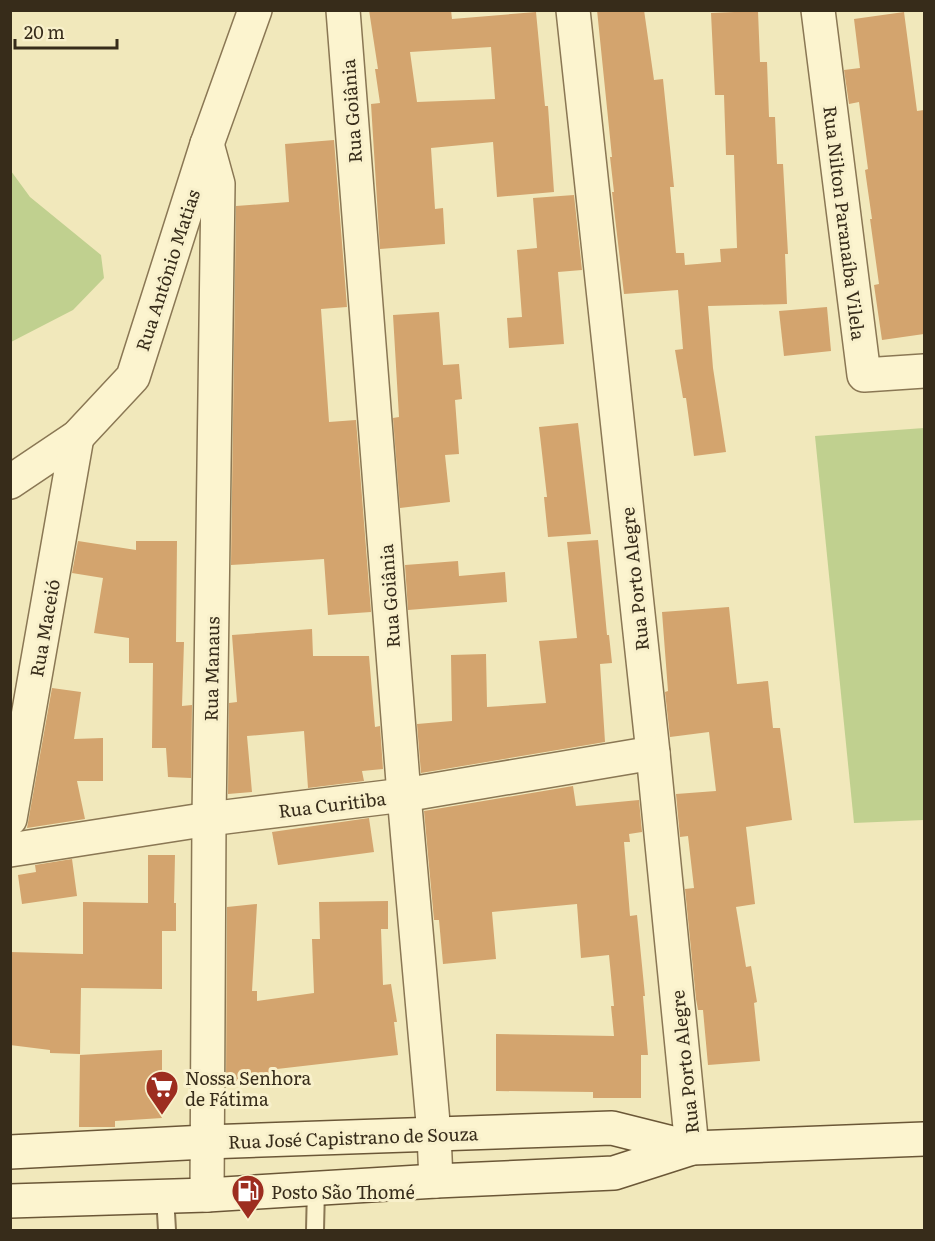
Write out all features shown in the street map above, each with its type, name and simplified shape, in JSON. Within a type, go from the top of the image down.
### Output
[{"type":"street","name":"Rua Antônio Matias","points":[[10,482],[77,437],[133,377],[207,144],[255,10]]},
{"type":"street","name":"Rua Goiânia","points":[[344,10],[404,795],[434,1134],[435,1181]]},
{"type":"street","name":"Rua Porto Alegre","points":[[573,10],[653,753],[692,1148]]},
{"type":"street","name":"Rua Nilton Paranaíba Vilela","points":[[818,10],[864,375],[924,371]]},
{"type":"street","name":"Rua Manaus","points":[[207,144],[218,184],[209,819],[207,1195]]},
{"type":"street","name":"Rua Maceió","points":[[10,819],[77,437]]},
{"type":"street","name":"Rua Curitiba","points":[[10,850],[209,819],[404,795],[653,753]]},
{"type":"street","name":"Rua José Capistrano de Souza","points":[[10,1152],[206,1142],[612,1128],[692,1148]]},
{"type":"street","name":"Rua José Capistrano de Souza","points":[[10,1201],[207,1195],[614,1173],[692,1148],[924,1139]]},
{"type":"lane","points":[[315,1230],[316,1188]]},
{"type":"lane","points":[[165,1196],[167,1230]]},
{"type":"green space","points":[[11,171],[30,197],[101,255],[104,278],[73,310],[11,342]]},
{"type":"green space","points":[[924,428],[924,820],[854,823],[815,436]]},
{"type":"building","points":[[369,10],[451,10],[452,19],[536,12],[545,106],[548,106],[554,192],[497,197],[493,142],[431,148],[435,209],[443,208],[445,244],[380,249],[371,104],[380,103],[375,69],[378,69]],"holes":[[[491,47],[495,99],[417,102],[410,52]]]},
{"type":"building","points":[[597,10],[644,10],[654,80],[663,79],[674,187],[670,187],[676,253],[684,253],[685,265],[721,262],[720,249],[737,248],[734,155],[726,155],[724,95],[715,95],[711,13],[758,11],[760,62],[767,62],[769,117],[775,117],[777,164],[783,164],[788,254],[785,254],[787,304],[708,306],[713,368],[726,452],[694,456],[686,398],[683,398],[675,350],[683,349],[678,290],[624,294],[612,192],[614,192],[610,157],[612,157]]},
{"type":"building","points":[[904,12],[917,111],[924,110],[924,334],[882,340],[874,285],[879,284],[870,219],[872,219],[865,170],[868,169],[859,102],[849,104],[844,70],[860,68],[854,19]]},
{"type":"building","points":[[334,140],[347,307],[321,309],[329,422],[356,420],[371,612],[328,615],[324,559],[231,565],[236,206],[289,202],[285,144]]},
{"type":"building","points":[[574,195],[582,270],[558,272],[564,344],[509,348],[507,318],[522,317],[517,250],[537,248],[533,198]]},
{"type":"building","points":[[827,307],[831,351],[784,356],[779,311]]},
{"type":"building","points":[[439,312],[443,365],[459,364],[462,399],[455,400],[459,454],[445,455],[450,502],[400,508],[393,418],[399,417],[393,315]]},
{"type":"building","points":[[578,423],[591,534],[548,537],[544,497],[547,497],[539,427]]},
{"type":"building","points":[[598,540],[607,635],[609,635],[612,663],[600,664],[605,742],[421,773],[417,724],[452,721],[451,655],[486,654],[487,707],[546,703],[539,641],[577,638],[567,542]]},
{"type":"building","points":[[78,541],[136,550],[136,541],[177,541],[176,642],[184,642],[182,706],[192,705],[191,778],[168,777],[166,748],[152,748],[153,663],[129,663],[129,638],[94,633],[103,578],[72,573]]},
{"type":"building","points":[[458,561],[459,576],[505,572],[507,602],[408,610],[405,565]]},
{"type":"building","points":[[729,607],[737,684],[768,681],[773,728],[780,728],[792,820],[746,827],[755,904],[736,907],[746,967],[751,966],[757,1002],[754,1003],[760,1061],[708,1065],[703,1010],[698,1010],[696,999],[685,889],[694,888],[688,836],[680,837],[676,794],[716,791],[709,732],[670,737],[665,692],[668,691],[662,612]]},
{"type":"building","points":[[312,629],[313,656],[369,656],[375,727],[380,726],[383,769],[362,771],[364,781],[308,788],[304,731],[247,736],[252,792],[228,794],[229,703],[237,702],[232,635]]},
{"type":"building","points":[[52,688],[81,692],[74,739],[103,738],[103,781],[77,781],[85,819],[27,828]]},
{"type":"building","points":[[573,786],[576,806],[639,800],[642,832],[629,834],[630,842],[624,842],[630,916],[637,915],[645,996],[643,996],[648,1055],[641,1055],[641,1098],[593,1098],[593,1092],[496,1091],[496,1034],[614,1036],[611,1006],[614,1006],[609,955],[581,958],[577,904],[492,912],[496,959],[443,964],[439,920],[434,920],[424,811]]},
{"type":"building","points":[[369,818],[374,852],[278,865],[272,832]]},
{"type":"building","points":[[148,855],[175,855],[176,931],[162,931],[162,989],[81,988],[80,1054],[50,1053],[50,1050],[10,1045],[10,952],[83,954],[83,902],[148,903]]},
{"type":"building","points":[[72,859],[77,896],[22,904],[18,875],[36,872],[35,865]]},
{"type":"building","points":[[388,901],[388,929],[381,929],[383,985],[391,984],[397,1022],[394,1022],[398,1055],[277,1069],[278,1078],[226,1085],[227,907],[257,904],[252,991],[257,991],[257,1001],[314,993],[312,939],[320,939],[319,902]]},
{"type":"building","points":[[162,1050],[162,1118],[115,1121],[115,1127],[79,1127],[80,1055]]},
{"type":"place","name":"Nossa Senhora de Fátima","points":[[162,1116]]},
{"type":"place","name":"Posto São Thomé","points":[[248,1220]]}]
